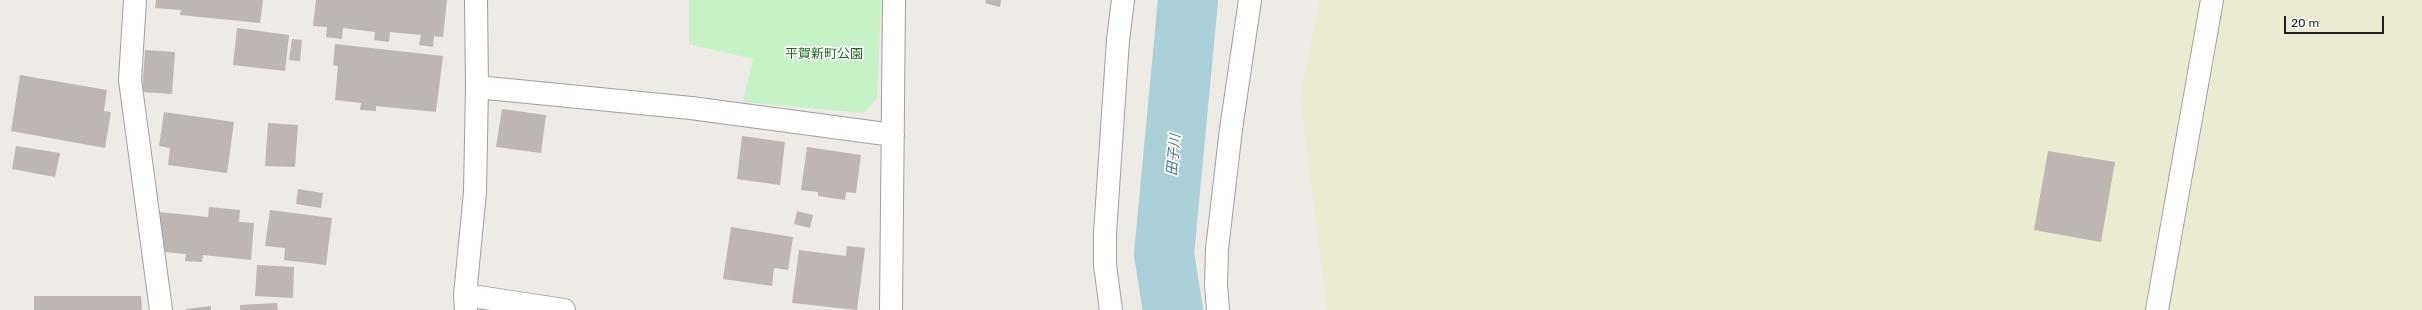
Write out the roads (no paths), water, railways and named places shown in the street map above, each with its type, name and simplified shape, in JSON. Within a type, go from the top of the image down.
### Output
[{"type":"street","points":[[134,0],[130,80],[161,310]]},
{"type":"street","points":[[476,0],[476,192],[466,302],[564,310]]},
{"type":"street","points":[[891,310],[894,0]]},
{"type":"street","points":[[1111,310],[1106,265],[1105,233],[1123,0]]},
{"type":"street","points":[[1218,310],[1216,285],[1217,249],[1231,129],[1250,0]]},
{"type":"street","points":[[2157,310],[2212,0]]},
{"type":"street","points":[[477,87],[692,108],[893,135]]},
{"type":"waterway","name":"田子川","points":[[1173,310],[1164,254],[1188,0]]},
{"type":"park label","name":"平賀新町公園","points":[[824,54]]}]
